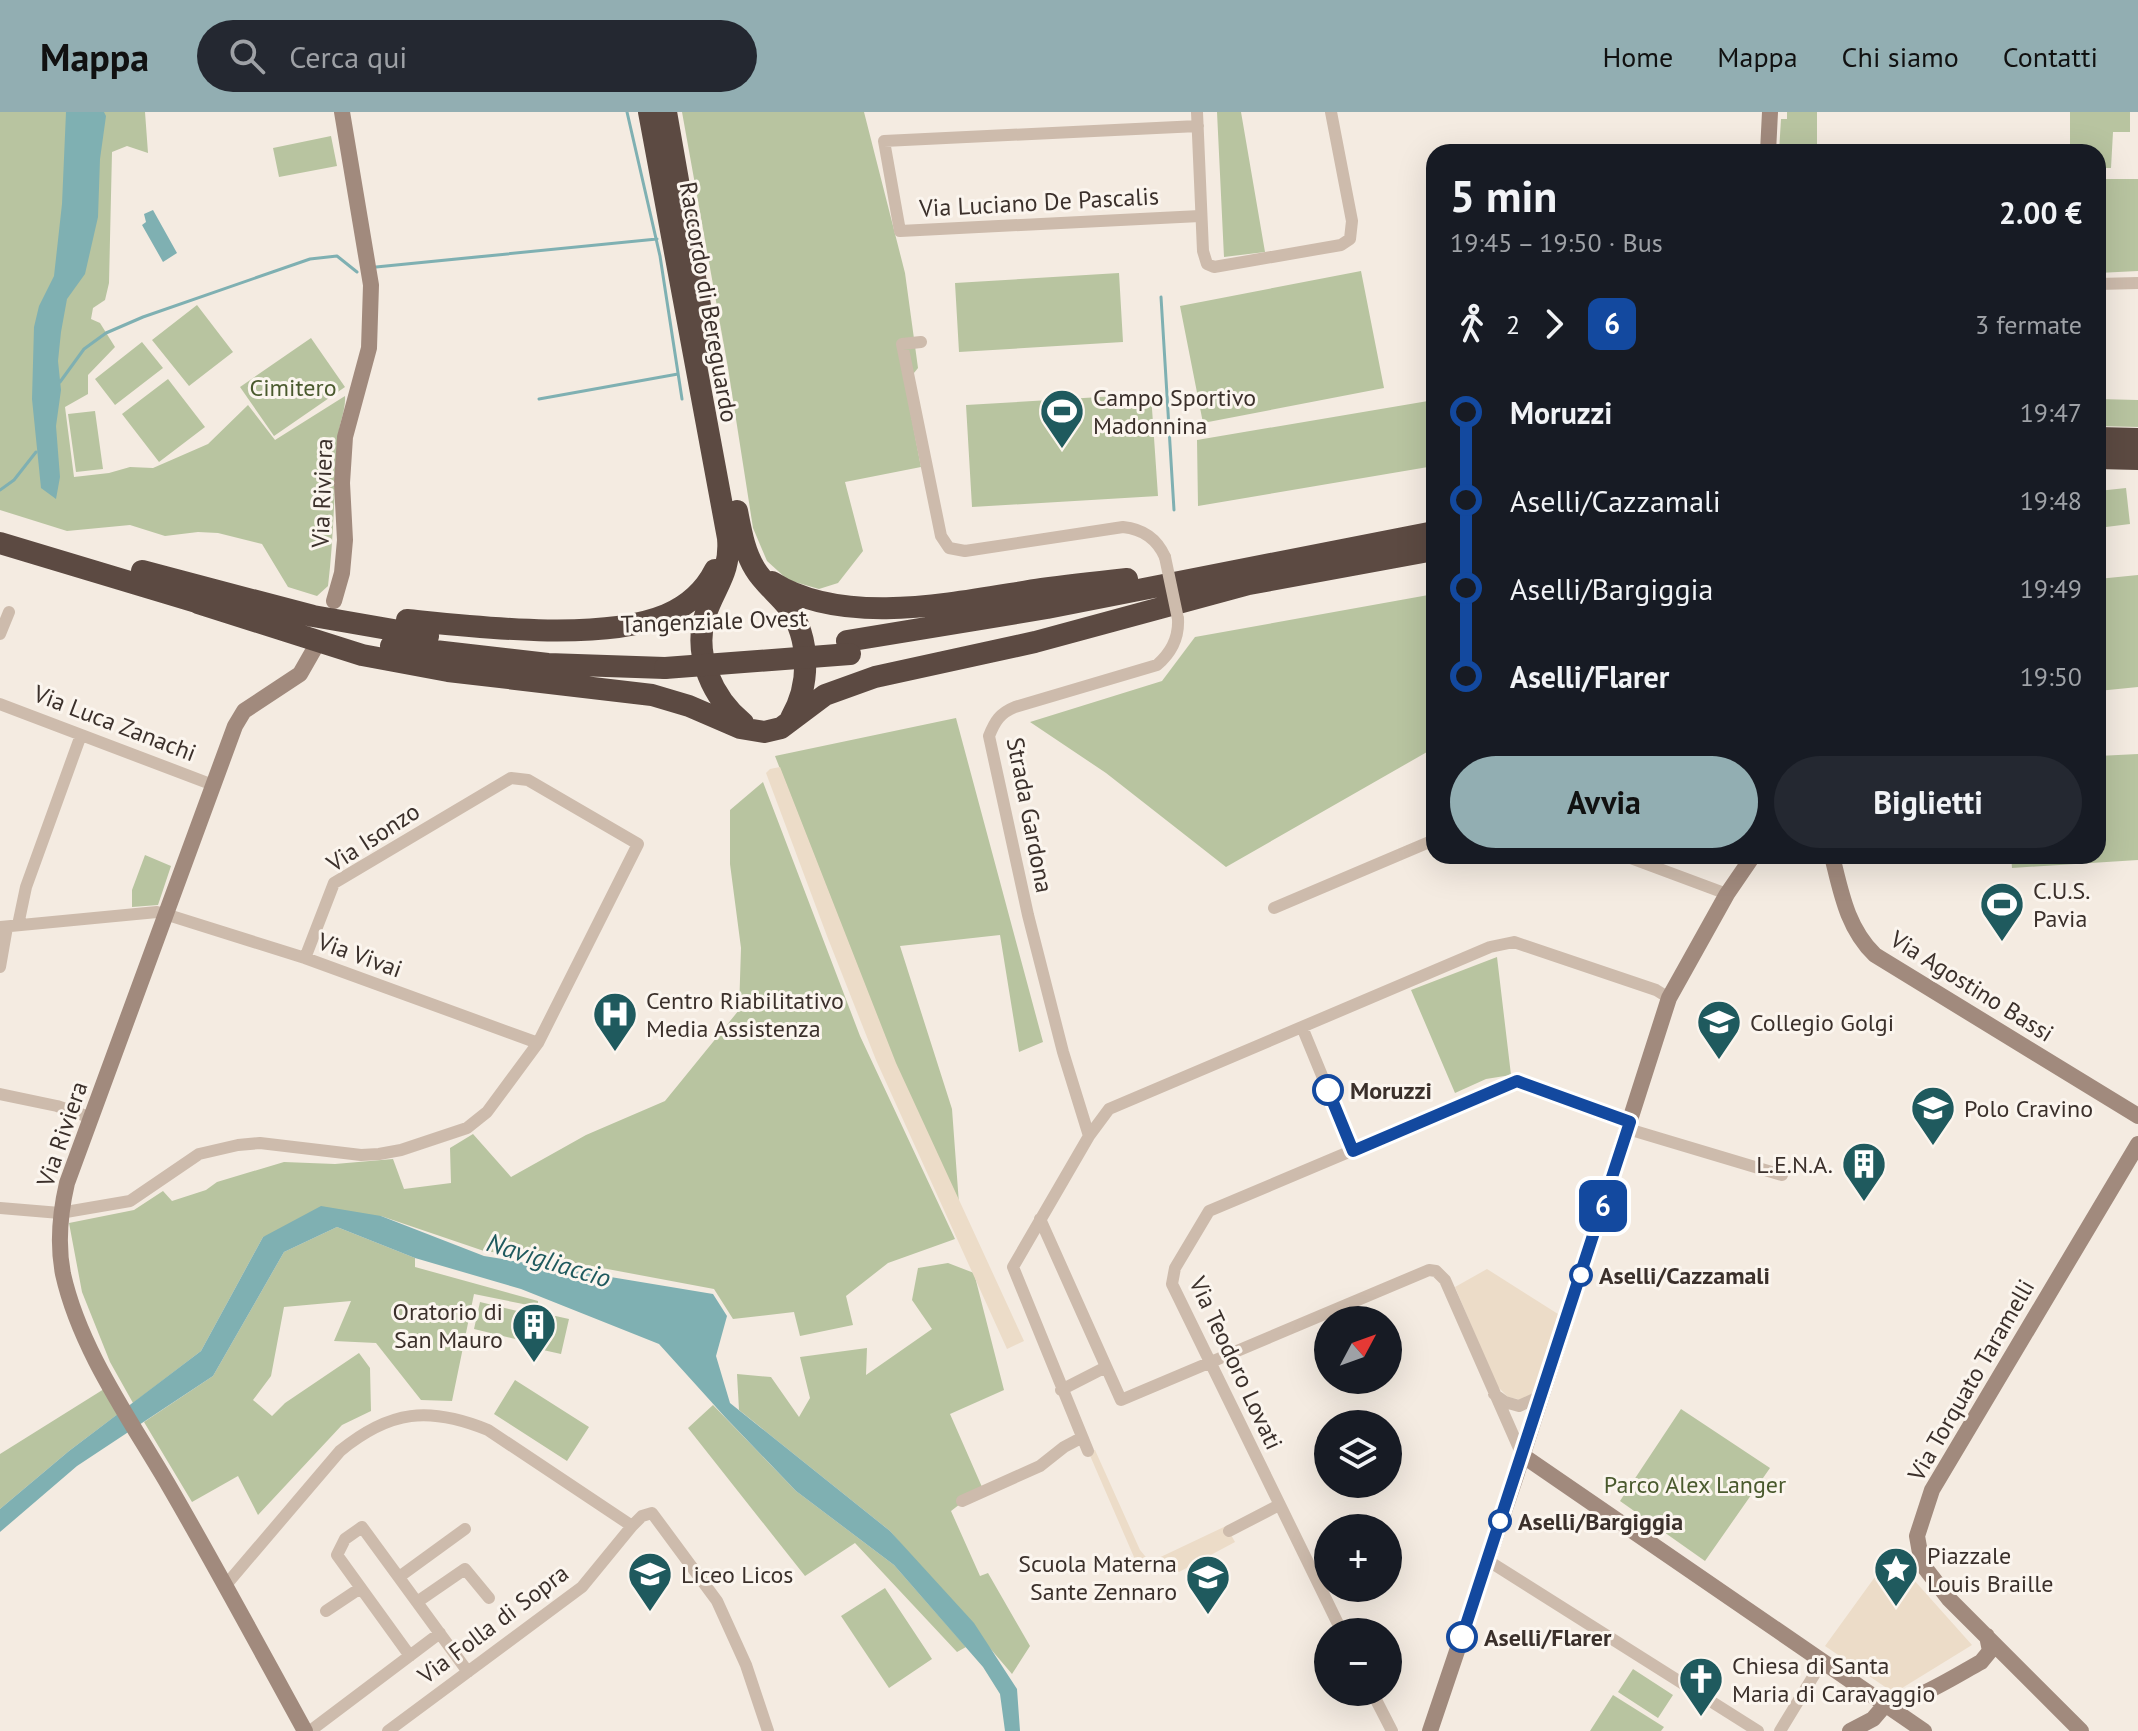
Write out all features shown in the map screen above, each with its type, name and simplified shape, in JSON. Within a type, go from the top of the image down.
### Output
[{"type":"highway","name":"Raccordo di Bereguardo","points":[[653,116],[726,499]]},
{"type":"highway","points":[[2106,452],[2138,439]]},
{"type":"highway","points":[[2106,455],[2138,459]]},
{"type":"highway","points":[[726,499],[751,562],[787,606],[801,632],[805,682],[789,723]]},
{"type":"highway","points":[[204,596],[442,623],[555,629],[633,624],[679,609],[696,596],[710,579],[721,551],[726,499]]},
{"type":"highway","points":[[726,499],[728,558],[725,574],[705,617],[703,655],[708,677],[721,702],[744,724],[758,732]]},
{"type":"highway","name":"Tangenziale Ovest","points":[[0,528],[204,596]]},
{"type":"highway","name":"Tangenziale Ovest","points":[[1251,576],[1426,532]]},
{"type":"highway","name":"Tangenziale Ovest","points":[[0,543],[394,647],[548,664],[664,661],[848,647],[1251,576],[1343,567],[1426,551]]},
{"type":"highway","points":[[1343,567],[1426,558]]},
{"type":"highway","points":[[751,562],[774,583],[802,596],[854,606],[950,604],[1045,588],[1138,578],[1251,576]]},
{"type":"highway","points":[[204,596],[362,655],[448,671],[652,695],[758,732],[775,731],[820,698],[875,677],[1035,642],[1251,576]]},
{"type":"street","name":"Via Riviera","points":[[334,601],[342,573],[345,540],[342,483],[345,437],[369,348],[371,285],[342,112]]},
{"type":"street","points":[[1197,112],[1203,251],[1207,264],[1214,267],[1341,245],[1350,239],[1352,221],[1331,112]]},
{"type":"street","points":[[1768,144],[1770,112]]},
{"type":"street","name":"Via Luciano De Pascalis","points":[[1198,126],[884,141],[900,231],[1200,216]]},
{"type":"street","points":[[2106,284],[2138,283]]},
{"type":"street","name":"Strada Gardona","points":[[921,342],[902,344],[941,536],[949,548],[965,551],[1128,527],[1154,539],[1165,557],[1178,619],[1175,641],[1167,655],[1157,665],[1004,711],[995,721],[989,736],[990,753],[1031,930],[1089,1136]]},
{"type":"street","points":[[0,634],[9,612]]},
{"type":"street","name":"Via Riviera","points":[[308,1731],[86,1341],[63,1272],[60,1213],[67,1183],[235,726],[244,711],[300,674],[316,646]]},
{"type":"street","name":"Via Luca Zanachi","points":[[0,704],[213,785]]},
{"type":"street","points":[[0,967],[8,926],[26,887],[81,735]]},
{"type":"street","name":"Via Isonzo","points":[[305,958],[334,883],[511,778],[528,780],[638,844],[538,1043]]},
{"type":"street","points":[[1274,908],[1426,843]]},
{"type":"street","points":[[1650,864],[1727,894]]},
{"type":"street","points":[[1430,1731],[1669,998],[1747,864]]},
{"type":"street","name":"Via Agostino Bassi","points":[[1834,864],[1851,923],[1865,946],[1875,955],[2138,1116]]},
{"type":"street","name":"Via Vivai","points":[[8,926],[157,912],[305,958],[538,1043]]},
{"type":"street","points":[[1088,1451],[1013,1267],[1089,1136],[1109,1109],[1490,947],[1514,942],[1656,990],[1669,998]]},
{"type":"street","points":[[1302,1027],[1353,1151],[1517,1081],[1629,1126],[1782,1175]]},
{"type":"street","points":[[0,1208],[60,1213],[130,1201],[143,1195],[185,1162],[215,1149],[260,1143],[361,1155],[401,1150],[467,1128],[487,1112],[538,1043]]},
{"type":"street","points":[[0,1094],[57,1106],[92,1118]]},
{"type":"street","name":"Via Torquato Taramelli","points":[[2081,1731],[1949,1599],[1922,1564],[1917,1536],[1932,1490],[2138,1144]]},
{"type":"street","name":"Via Teodoro Lovati","points":[[1335,1618],[1209,1362],[1172,1278],[1209,1211],[1353,1151]]},
{"type":"street","points":[[1040,1219],[1121,1400],[1429,1270],[1436,1271],[1442,1275],[1522,1455],[1924,1731]]},
{"type":"street","points":[[1061,1390],[1106,1367]]},
{"type":"street","points":[[1494,1394],[1505,1402],[1519,1406],[1541,1396]]},
{"type":"street","points":[[225,1586],[340,1451],[359,1435],[383,1423],[420,1414],[462,1420],[488,1430],[632,1526]]},
{"type":"street","points":[[962,1501],[1040,1466],[1081,1438]]},
{"type":"street","points":[[1229,1531],[1279,1505]]},
{"type":"street","name":"Via Folla di Sopra","points":[[388,1731],[582,1587],[632,1526],[642,1516],[652,1513],[717,1601],[746,1665],[768,1731]]},
{"type":"street","points":[[410,1656],[337,1555],[345,1539],[362,1527],[468,1672]]},
{"type":"street","points":[[399,1577],[465,1529]]},
{"type":"street","points":[[1487,1560],[1758,1731]]},
{"type":"street","points":[[417,1602],[465,1569],[489,1598]]},
{"type":"street","points":[[326,1611],[359,1589]]},
{"type":"street","points":[[308,1731],[440,1633]]},
{"type":"street","points":[[1981,1662],[1990,1651],[1987,1636]]},
{"type":"street","points":[[1883,1704],[1905,1701],[1981,1662],[1995,1658],[2013,1662]]},
{"type":"street","points":[[1780,1731],[1822,1662]]},
{"type":"street","points":[[1905,1701],[1901,1708],[1908,1720]]},
{"type":"street","points":[[1850,1731],[1873,1719],[1883,1704]]},
{"type":"street","points":[[1379,1706],[1392,1731]]},
{"type":"green space","points":[[0,112],[145,112],[148,153],[127,146],[112,152],[109,283],[105,300],[93,308],[91,319],[100,323],[115,347],[88,375],[88,394],[65,407],[74,477],[130,467],[153,468],[208,444],[248,405],[275,440],[345,396],[338,438],[328,586],[317,596],[288,587],[262,544],[218,533],[165,536],[130,525],[67,531],[0,510]]},
{"type":"green space","points":[[682,112],[864,112],[905,273],[918,368],[905,384],[921,467],[845,482],[863,551],[838,583],[819,589],[788,580],[767,561],[753,528]]},
{"type":"green space","points":[[1217,112],[1241,112],[1265,252],[1224,257]]},
{"type":"green space","points":[[1787,112],[1817,112],[1817,144],[1779,144],[1781,119],[1787,119]]},
{"type":"green space","points":[[2070,112],[2130,112],[2130,132],[2113,132],[2111,168],[2106,168],[2106,144],[2070,144]]},
{"type":"green space","points":[[331,136],[337,166],[279,177],[273,148]]},
{"type":"green space","points":[[2106,179],[2138,179],[2138,271],[2106,273]]},
{"type":"green space","points":[[1361,271],[1384,388],[1203,423],[1180,306]]},
{"type":"green space","points":[[1119,273],[1123,342],[959,352],[955,283]]},
{"type":"green space","points":[[197,305],[233,352],[189,386],[152,340]]},
{"type":"green space","name":"Cimitero","points":[[311,338],[345,387],[274,436],[240,387]]},
{"type":"green space","points":[[142,342],[163,368],[115,405],[95,379]]},
{"type":"green space","points":[[168,379],[205,427],[159,462],[122,414]]},
{"type":"green space","name":"Campo Sportivo Madonnina","points":[[1151,394],[1158,496],[972,507],[966,405]]},
{"type":"green space","points":[[2106,399],[2138,400],[2138,427],[2106,426]]},
{"type":"green space","points":[[1426,401],[1426,467],[1198,506],[1197,440]]},
{"type":"green space","points":[[95,411],[103,469],[76,472],[68,414]]},
{"type":"green space","points":[[2126,488],[2130,524],[2106,527],[2106,490]]},
{"type":"green space","points":[[2138,575],[2138,687],[2106,690],[2106,578]]},
{"type":"green space","points":[[1426,595],[1426,753],[1226,867],[1106,773],[1030,722],[1162,681],[1195,637]]},
{"type":"green space","points":[[956,718],[1043,1042],[1019,1052],[1000,935],[900,946],[952,1109],[961,1231],[775,756]]},
{"type":"green space","points":[[2138,754],[2138,860],[2106,862],[2106,756]]},
{"type":"green space","points":[[763,782],[860,1036],[955,1239],[888,1263],[846,1296],[853,1325],[800,1336],[794,1312],[733,1319],[714,1289],[570,1262],[484,1251],[381,1216],[263,1237],[201,1351],[133,1403],[110,1362],[82,1292],[69,1223],[134,1210],[163,1191],[172,1201],[206,1190],[217,1182],[284,1162],[335,1164],[393,1159],[404,1189],[451,1183],[450,1148],[473,1134],[511,1177],[586,1135],[665,1101],[739,1010],[741,948],[730,864],[730,810]]},
{"type":"green space","points":[[145,855],[171,866],[158,905],[132,907],[132,890]]},
{"type":"green space","points":[[2012,864],[2075,864],[2012,868]]},
{"type":"green space","points":[[1497,957],[1511,1075],[1486,1079],[1455,1093],[1411,990]]},
{"type":"green space","points":[[337,1227],[415,1258],[415,1267],[538,1301],[538,1307],[474,1294],[452,1401],[421,1400],[376,1343],[334,1341],[351,1301],[284,1307],[271,1376],[253,1400],[272,1416],[285,1403],[359,1353],[370,1368],[371,1411],[342,1425],[258,1515],[238,1476],[192,1502],[144,1422],[213,1376],[284,1252]]},
{"type":"green space","points":[[948,1263],[974,1273],[1004,1390],[950,1414],[982,1487],[951,1511],[980,1576],[988,1573],[1030,1646],[1012,1674],[890,1531],[739,1410],[737,1374],[771,1377],[799,1417],[810,1398],[800,1357],[867,1348],[866,1375],[932,1329],[912,1300],[918,1268]]},
{"type":"green space","points":[[480,1302],[534,1315],[528,1342],[474,1329]]},
{"type":"green space","points":[[542,1313],[569,1319],[561,1354],[534,1348]]},
{"type":"green space","points":[[515,1380],[589,1427],[567,1461],[494,1414]]},
{"type":"green space","points":[[104,1389],[118,1414],[0,1509],[0,1454]]},
{"type":"green space","points":[[713,1405],[796,1491],[894,1565],[966,1647],[957,1652],[855,1543],[805,1576],[688,1428]]},
{"type":"green space","name":"Parco Alex Langer","points":[[1681,1409],[1770,1468],[1705,1561],[1620,1501]]},
{"type":"green space","points":[[885,1588],[932,1659],[889,1688],[841,1616]]},
{"type":"green space","points":[[1633,1669],[1673,1695],[1658,1718],[1618,1692]]},
{"type":"green space","points":[[1613,1695],[1664,1727],[1661,1731],[1590,1731]]},
{"type":"shaded area","points":[[780,767],[896,1063],[1024,1341],[1007,1349],[876,1060],[827,936],[766,773]]},
{"type":"shaded area","points":[[1487,1269],[1558,1314],[1533,1397],[1522,1400],[1508,1397],[1497,1386],[1455,1287]]},
{"type":"shaded area","points":[[1095,1450],[1140,1550],[1150,1562],[1226,1526],[1235,1542],[1179,1572],[1147,1570],[1137,1564],[1088,1451]]},
{"type":"shaded area","name":"Piazzale Louis Braille","points":[[1893,1552],[1907,1564],[1905,1570],[1972,1645],[1894,1693],[1825,1646]]},
{"type":"water","points":[[66,112],[104,112],[106,116],[100,159],[98,217],[85,274],[67,299],[61,332],[58,361],[61,390],[56,426],[60,477],[56,499],[41,488],[32,399],[34,327],[39,306],[54,276],[62,204]]},
{"type":"water","points":[[153,210],[177,253],[163,262],[142,225],[146,222],[144,214]]},
{"type":"water","points":[[321,1206],[381,1216],[484,1256],[713,1294],[727,1316],[716,1356],[730,1403],[890,1531],[974,1623],[1017,1689],[1020,1731],[1005,1731],[1000,1694],[983,1667],[894,1565],[796,1491],[659,1344],[521,1289],[415,1258],[337,1227],[284,1252],[213,1376],[77,1466],[0,1532],[0,1509],[69,1451],[201,1351],[263,1237]]},
{"type":"waterway","points":[[627,112],[660,256],[682,399]]},
{"type":"waterway","points":[[376,267],[657,239]]},
{"type":"waterway","points":[[60,382],[84,349],[106,333],[143,317],[310,259],[337,256],[357,272]]},
{"type":"waterway","points":[[1161,297],[1174,510]]},
{"type":"waterway","points":[[539,399],[678,374]]},
{"type":"waterway","points":[[0,490],[14,480],[36,452]]},
{"type":"bus line","name":"6","points":[[1328,1090],[1353,1151],[1517,1081],[1630,1122],[1462,1637]]},
{"type":"place","name":"Campo Sportivo Madonnina","points":[[1062,450]]},
{"type":"place","name":"C.U.S. Pavia","points":[[2002,943]]},
{"type":"place","name":"Centro Riabilitativo Media Assistenza","points":[[615,1053]]},
{"type":"place","name":"Collegio Golgi","points":[[1719,1061]]},
{"type":"place","name":"Moruzzi","points":[[1328,1090]]},
{"type":"place","name":"Polo Cravino","points":[[1933,1147]]},
{"type":"place","name":"L.E.N.A.","points":[[1864,1203]]},
{"type":"place","name":"Aselli/Cazzamali","points":[[1581,1275]]},
{"type":"place","name":"Oratorio di San Mauro","points":[[534,1364]]},
{"type":"place","name":"Aselli/Bargiggia","points":[[1500,1521]]},
{"type":"place","name":"Piazzale Louis Braille","points":[[1896,1608]]},
{"type":"place","name":"Liceo Licos","points":[[650,1613]]},
{"type":"place","name":"Scuola Materna Sante Zennaro","points":[[1208,1616]]},
{"type":"place","name":"Aselli/Flarer","points":[[1462,1637]]},
{"type":"place","name":"Chiesa di Santa Maria di Caravaggio","points":[[1701,1718]]},
{"type":"water label","name":"Navigliaccio","points":[[549,1260]]}]
